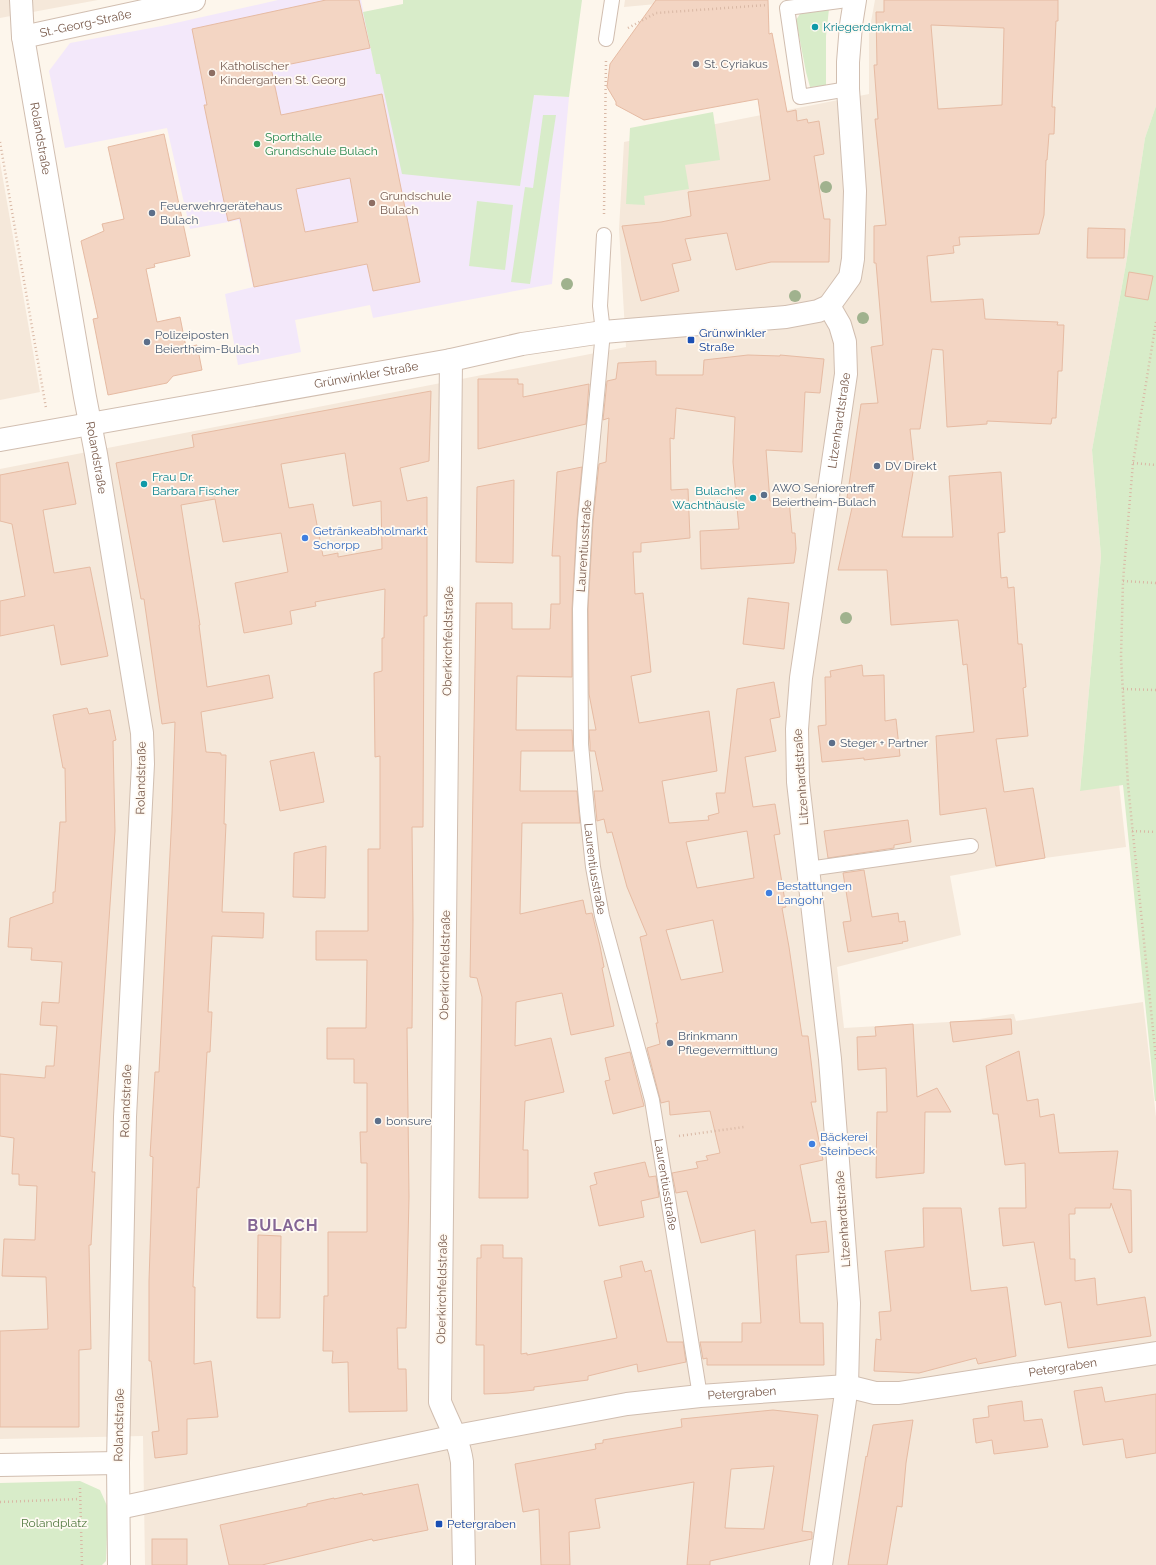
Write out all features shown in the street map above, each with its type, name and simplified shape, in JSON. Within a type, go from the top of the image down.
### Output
[{"type":"street","name":"Rolandstraße","points":[[21,0],[23,37],[142,733],[143,764],[125,1117],[118,1463],[119,1565]]},
{"type":"street","name":"St.-Georg-Straße","points":[[23,37],[194,0]]},
{"type":"street","points":[[829,306],[850,277],[853,259],[855,191],[848,89],[850,40],[855,0]]},
{"type":"street","name":"Grünwinkler Straße","points":[[0,440],[451,360],[522,344],[603,332],[786,317],[812,312],[829,306]]},
{"type":"street","name":"Litzenhardtstraße","points":[[821,1565],[847,1386],[849,1303],[830,1059],[798,782],[797,729],[801,678],[846,374],[845,342],[840,325],[829,306]]},
{"type":"street","name":"Oberkirchfeldstraße","points":[[451,360],[440,1402],[448,1422],[456,1436],[462,1462],[464,1565]]},
{"type":"street","name":"Petergraben","points":[[119,1508],[456,1436],[627,1404],[700,1396],[847,1386],[875,1393],[899,1393],[1156,1353]]},
{"type":"street","points":[[0,1465],[118,1463]]},
{"type":"lane","points":[[606,39],[612,0]]},
{"type":"lane","points":[[847,0],[787,8],[800,97],[848,89]]},
{"type":"lane","name":"Laurentiusstraße","points":[[604,235],[600,306],[603,332],[585,520],[580,610],[581,744],[593,867],[602,916],[652,1100],[700,1396]]},
{"type":"lane","points":[[808,869],[971,846]]},
{"type":"path","points":[[604,235],[606,39],[656,14],[768,5],[787,8]]},
{"type":"path","points":[[0,142],[50,431]]},
{"type":"path","points":[[1156,322],[1133,463],[1123,581],[1121,657],[1132,831],[1156,1059]]},
{"type":"path","points":[[1133,463],[1156,465]]},
{"type":"path","points":[[1123,581],[1156,583]]},
{"type":"path","points":[[1123,689],[1156,690]]},
{"type":"path","points":[[1132,831],[1156,832]]},
{"type":"path","points":[[659,1139],[744,1127]]},
{"type":"path","points":[[79,1463],[82,1565]]},
{"type":"path","points":[[0,1502],[80,1499]]},
{"type":"shaded area","points":[[0,0],[98,0],[0,18]]},
{"type":"shaded area","name":"Grundschule Bulach","points":[[278,0],[361,0],[376,74],[534,95],[569,97],[552,284],[373,318],[370,305],[295,320],[301,352],[238,365],[225,294],[253,287],[239,220],[190,229],[167,128],[65,148],[49,71],[70,43],[162,26]]},
{"type":"shaded area","points":[[625,0],[700,0],[624,7]]},
{"type":"shaded area","name":"BULACH","points":[[875,0],[1156,0],[1156,106],[1145,138],[1126,264],[1092,450],[1101,556],[1080,790],[1119,784],[1126,847],[1045,858],[950,876],[961,935],[837,967],[844,1028],[966,1021],[1012,1014],[1014,1014],[1016,1021],[1143,1002],[1156,1117],[1156,1565],[145,1565],[143,1436],[0,1439],[0,469],[626,347],[619,229],[624,142],[869,94],[869,33]]},
{"type":"shaded area","points":[[0,162],[40,392],[0,400]]},
{"type":"green space","points":[[403,0],[582,0],[569,97],[534,95],[520,186],[402,174],[380,74],[376,74],[363,12],[403,4]]},
{"type":"green space","points":[[829,9],[826,36],[826,86],[810,87],[796,20],[800,14]]},
{"type":"green space","points":[[1156,106],[1155,1101],[1123,785],[1080,791],[1101,556],[1092,450],[1126,264],[1145,138]]},
{"type":"green space","points":[[713,112],[720,160],[685,165],[689,189],[644,196],[645,205],[626,204],[630,128]]},
{"type":"green space","points":[[543,115],[556,115],[530,284],[511,282],[525,187],[533,188]]},
{"type":"green space","points":[[477,201],[513,205],[505,270],[469,266]]},
{"type":"green space","name":"Rolandplatz","points":[[80,1481],[100,1490],[108,1508],[106,1561],[102,1565],[0,1565],[0,1483]]},
{"type":"building","name":"Grundschule Bulach","points":[[326,0],[359,0],[370,48],[271,68],[281,115],[382,94],[420,282],[373,291],[367,264],[254,287],[240,218],[228,221],[204,105],[207,105],[192,29]],"holes":[[[350,178],[358,222],[305,232],[296,189]]]},
{"type":"building","points":[[656,0],[768,0],[769,34],[772,33],[787,112],[796,110],[797,121],[807,119],[808,123],[819,121],[824,154],[814,156],[824,219],[830,219],[829,262],[771,262],[736,270],[727,233],[685,239],[691,260],[672,264],[679,291],[641,301],[622,226],[661,222],[691,216],[688,192],[770,180],[758,99],[644,120],[616,105],[616,102],[607,87],[610,64]]},
{"type":"building","points":[[884,0],[1058,0],[1052,107],[1055,107],[1054,134],[1049,134],[1046,160],[1044,215],[1039,234],[959,237],[960,245],[953,246],[954,253],[927,256],[931,302],[983,299],[985,319],[1058,322],[1057,325],[1064,325],[1062,371],[1058,371],[1056,418],[1052,418],[1051,424],[987,421],[987,424],[947,427],[943,350],[932,349],[920,429],[910,429],[914,466],[902,537],[953,537],[949,476],[1001,472],[1005,532],[998,533],[1001,578],[1007,577],[1008,588],[1014,587],[1018,644],[1022,644],[1026,687],[1023,688],[1028,736],[996,739],[1004,792],[1033,788],[1045,858],[996,866],[986,808],[940,815],[936,736],[974,732],[967,664],[963,665],[958,620],[891,625],[887,570],[838,570],[854,499],[847,498],[861,404],[878,403],[871,347],[883,345],[876,263],[874,263],[874,226],[886,225],[875,119],[878,119],[874,65],[877,65],[876,12],[884,12]],"holes":[[[931,25],[1004,28],[1002,105],[938,109]]]},
{"type":"building","points":[[164,134],[190,256],[154,264],[155,267],[146,269],[157,322],[180,317],[186,347],[197,345],[202,370],[173,376],[167,383],[108,395],[93,319],[98,318],[81,241],[104,231],[102,224],[124,219],[108,147]]},
{"type":"building","points":[[1088,228],[1125,229],[1124,258],[1087,258]]},
{"type":"building","points":[[1129,272],[1153,276],[1148,300],[1125,296]]},
{"type":"building","points":[[748,355],[780,355],[824,359],[820,393],[805,392],[802,452],[766,450],[770,501],[789,500],[792,533],[795,533],[796,549],[794,563],[701,569],[700,531],[739,529],[733,462],[735,417],[676,408],[674,439],[670,438],[671,490],[688,489],[690,538],[641,543],[641,552],[633,552],[635,594],[643,593],[651,672],[631,676],[639,723],[709,711],[717,771],[662,781],[669,823],[709,820],[708,816],[719,813],[716,793],[725,793],[737,689],[774,682],[780,717],[770,719],[776,751],[745,757],[753,807],[775,804],[780,834],[774,835],[786,907],[782,908],[802,1036],[808,1036],[816,1102],[811,1102],[823,1160],[800,1165],[811,1223],[826,1221],[829,1252],[796,1255],[800,1323],[823,1323],[824,1365],[707,1365],[707,1358],[703,1359],[700,1342],[742,1342],[742,1323],[761,1323],[755,1230],[701,1243],[687,1191],[676,1193],[672,1173],[698,1168],[696,1162],[708,1160],[706,1156],[720,1153],[710,1111],[670,1115],[669,1101],[661,1103],[647,1048],[660,1044],[656,1023],[658,1023],[640,937],[647,935],[627,887],[612,832],[607,833],[604,819],[597,821],[594,791],[603,791],[595,751],[590,751],[589,730],[596,730],[589,694],[588,609],[593,521],[599,464],[606,462],[609,418],[603,420],[607,381],[616,379],[618,363],[656,361],[656,375],[703,375],[704,360]],"holes":[[[747,831],[754,878],[697,888],[686,842]],[[713,920],[723,972],[681,980],[666,930]]]},
{"type":"building","points":[[478,379],[518,379],[518,384],[523,384],[523,397],[589,384],[586,424],[478,449]]},
{"type":"building","points":[[431,391],[429,461],[400,468],[407,501],[427,497],[427,616],[424,616],[423,827],[412,827],[412,1028],[407,1028],[409,1197],[406,1328],[397,1328],[398,1369],[406,1369],[407,1411],[349,1412],[348,1362],[332,1363],[333,1351],[323,1351],[324,1296],[328,1296],[328,1232],[367,1232],[367,1163],[361,1163],[360,1132],[367,1132],[367,1083],[354,1083],[354,1059],[327,1059],[327,1028],[366,1028],[367,960],[316,960],[316,931],[368,931],[368,849],[380,849],[380,756],[375,757],[374,673],[382,671],[382,638],[384,638],[385,589],[315,602],[316,606],[290,611],[292,624],[244,633],[235,583],[288,572],[281,533],[223,542],[215,499],[181,505],[200,625],[207,687],[269,675],[273,698],[201,712],[206,752],[221,753],[221,755],[226,755],[224,824],[226,824],[222,912],[264,913],[263,938],[212,936],[208,1012],[212,1012],[210,1052],[207,1052],[199,1188],[197,1187],[193,1287],[195,1287],[194,1364],[211,1361],[218,1417],[187,1419],[187,1454],[155,1458],[152,1432],[159,1431],[151,1361],[149,1361],[149,1281],[153,1157],[150,1156],[155,1072],[159,1072],[172,814],[175,722],[162,724],[144,599],[141,599],[116,463],[194,447],[192,435]],"holes":[[[345,453],[353,506],[381,501],[382,549],[338,557],[338,553],[323,556],[313,504],[289,508],[281,464]]]},
{"type":"building","points":[[68,462],[76,504],[43,510],[54,573],[90,567],[108,656],[61,665],[54,625],[0,636],[0,601],[25,596],[12,524],[0,521],[0,475]]},
{"type":"building","points":[[582,467],[577,520],[572,609],[572,677],[517,676],[516,730],[572,730],[573,751],[521,751],[520,791],[577,791],[580,823],[522,823],[520,914],[583,900],[586,914],[592,913],[600,946],[604,967],[602,968],[614,1026],[571,1035],[562,993],[516,1002],[515,1046],[551,1038],[564,1092],[525,1101],[523,1150],[528,1150],[528,1198],[479,1198],[482,997],[477,978],[470,977],[476,603],[512,603],[512,629],[550,629],[551,604],[560,604],[560,556],[552,556],[557,472]]},
{"type":"building","points":[[514,480],[513,563],[476,562],[477,487]]},
{"type":"building","points":[[748,598],[789,603],[784,649],[743,644]]},
{"type":"building","points":[[862,665],[863,676],[884,675],[885,721],[896,719],[900,756],[864,760],[864,758],[822,762],[818,726],[826,725],[825,677],[831,677],[830,671]]},
{"type":"building","points":[[87,708],[89,714],[110,710],[116,740],[113,741],[115,831],[92,1172],[95,1172],[91,1245],[89,1245],[91,1349],[79,1350],[79,1427],[0,1427],[0,1331],[48,1329],[46,1277],[2,1276],[4,1239],[35,1240],[37,1186],[19,1185],[19,1174],[12,1174],[14,1138],[0,1136],[0,1074],[45,1078],[46,1066],[54,1066],[57,1026],[40,1025],[42,1002],[59,1003],[62,962],[31,960],[32,948],[8,947],[10,918],[53,903],[60,822],[66,822],[65,768],[63,768],[53,715]]},
{"type":"building","points":[[314,752],[324,802],[280,811],[270,761]]},
{"type":"building","points":[[908,820],[911,842],[894,845],[894,848],[828,858],[824,831]]},
{"type":"building","points":[[326,846],[325,898],[293,897],[294,853]]},
{"type":"building","points":[[864,870],[872,917],[898,913],[899,922],[905,921],[908,941],[848,952],[843,922],[851,921],[843,873]]},
{"type":"building","points":[[1011,1019],[1012,1034],[953,1042],[950,1022]]},
{"type":"building","points":[[913,1024],[917,1097],[937,1088],[951,1112],[925,1112],[924,1173],[876,1178],[877,1112],[887,1112],[886,1068],[858,1070],[857,1037],[876,1036],[875,1027]]},
{"type":"building","points":[[1019,1051],[1027,1101],[1038,1099],[1040,1117],[1054,1114],[1059,1153],[1118,1151],[1113,1189],[1131,1190],[1132,1252],[1129,1253],[1111,1203],[1110,1208],[1075,1208],[1075,1214],[1069,1214],[1070,1259],[1075,1259],[1075,1281],[1095,1278],[1097,1305],[1145,1297],[1151,1336],[1068,1348],[1061,1302],[1045,1305],[1034,1242],[1003,1246],[999,1208],[1026,1208],[1025,1163],[1005,1165],[998,1114],[993,1114],[986,1066]]},
{"type":"building","points":[[630,1052],[644,1106],[613,1114],[605,1081],[610,1080],[605,1058]]},
{"type":"building","points":[[645,1162],[649,1177],[656,1176],[659,1197],[641,1201],[644,1217],[599,1226],[590,1186],[597,1184],[594,1173]]},
{"type":"building","points":[[923,1208],[961,1208],[971,1291],[1007,1287],[1016,1356],[978,1364],[976,1358],[919,1373],[874,1371],[876,1339],[881,1340],[879,1312],[891,1311],[885,1251],[924,1247]]},
{"type":"building","points":[[258,1235],[281,1236],[280,1318],[257,1318]]},
{"type":"building","points":[[481,1245],[503,1245],[503,1258],[522,1258],[521,1354],[527,1353],[527,1355],[617,1338],[604,1281],[622,1277],[620,1266],[642,1261],[645,1272],[651,1270],[667,1342],[683,1342],[686,1362],[638,1372],[637,1364],[588,1376],[588,1380],[534,1387],[534,1390],[484,1394],[484,1345],[476,1345],[477,1258],[481,1258]]},
{"type":"building","points":[[1102,1387],[1105,1402],[1156,1394],[1156,1453],[1126,1458],[1123,1439],[1083,1445],[1074,1391]]},
{"type":"building","points":[[1022,1401],[1024,1421],[1042,1419],[1048,1447],[994,1454],[992,1440],[976,1443],[973,1419],[989,1417],[988,1406]]},
{"type":"building","points":[[773,1410],[818,1415],[802,1531],[812,1532],[812,1539],[710,1561],[710,1565],[687,1565],[694,1482],[595,1499],[600,1528],[569,1532],[570,1565],[541,1565],[539,1509],[523,1512],[515,1464],[596,1449],[595,1444],[603,1443],[603,1440],[682,1427],[681,1419]],"holes":[[[774,1466],[764,1529],[725,1528],[731,1469]]]},
{"type":"building","points":[[913,1420],[906,1463],[902,1507],[897,1506],[887,1565],[848,1565],[866,1456],[867,1457],[873,1425]]},
{"type":"building","points":[[418,1484],[428,1530],[373,1541],[372,1539],[262,1565],[229,1565],[220,1525],[307,1506],[307,1504],[334,1498],[362,1493],[363,1495]]},
{"type":"building","points":[[152,1539],[187,1539],[187,1565],[152,1565]]},
{"type":"place","name":"Kriegerdenkmal","points":[[815,27]]},
{"type":"place","name":"St. Cyriakus","points":[[696,64]]},
{"type":"place","name":"Katholischer Kindergarten St. Georg","points":[[212,73]]},
{"type":"place","name":"Sporthalle Grundschule Bulach","points":[[257,144]]},
{"type":"place","name":"Grundschule Bulach","points":[[372,203]]},
{"type":"place","name":"Feuerwehrgerätehaus Bulach","points":[[152,213]]},
{"type":"place","name":"Grünwinkler Straße","points":[[691,340]]},
{"type":"place","name":"Polizeiposten Beiertheim-Bulach","points":[[147,342]]},
{"type":"place","name":"DV Direkt","points":[[877,466]]},
{"type":"place","name":"Frau Dr. Barbara Fischer","points":[[144,484]]},
{"type":"place","name":"AWO Seniorentreff Beiertheim-Bulach","points":[[764,495]]},
{"type":"place","name":"Bulacher Wachthäusle","points":[[753,498]]},
{"type":"place","name":"Getränkeabholmarkt Schorpp","points":[[305,538]]},
{"type":"place","name":"Steger + Partner","points":[[832,743]]},
{"type":"place","name":"Bestattungen Langohr","points":[[769,893]]},
{"type":"place","name":"Brinkmann Pflegevermittlung","points":[[670,1043]]},
{"type":"place","name":"bonsure","points":[[378,1121]]},
{"type":"place","name":"Bäckerei Steinbeck","points":[[812,1144]]},
{"type":"place","name":"Petergraben","points":[[439,1524]]},
{"type":"district","name":"BULACH","points":[[283,1225]]}]
